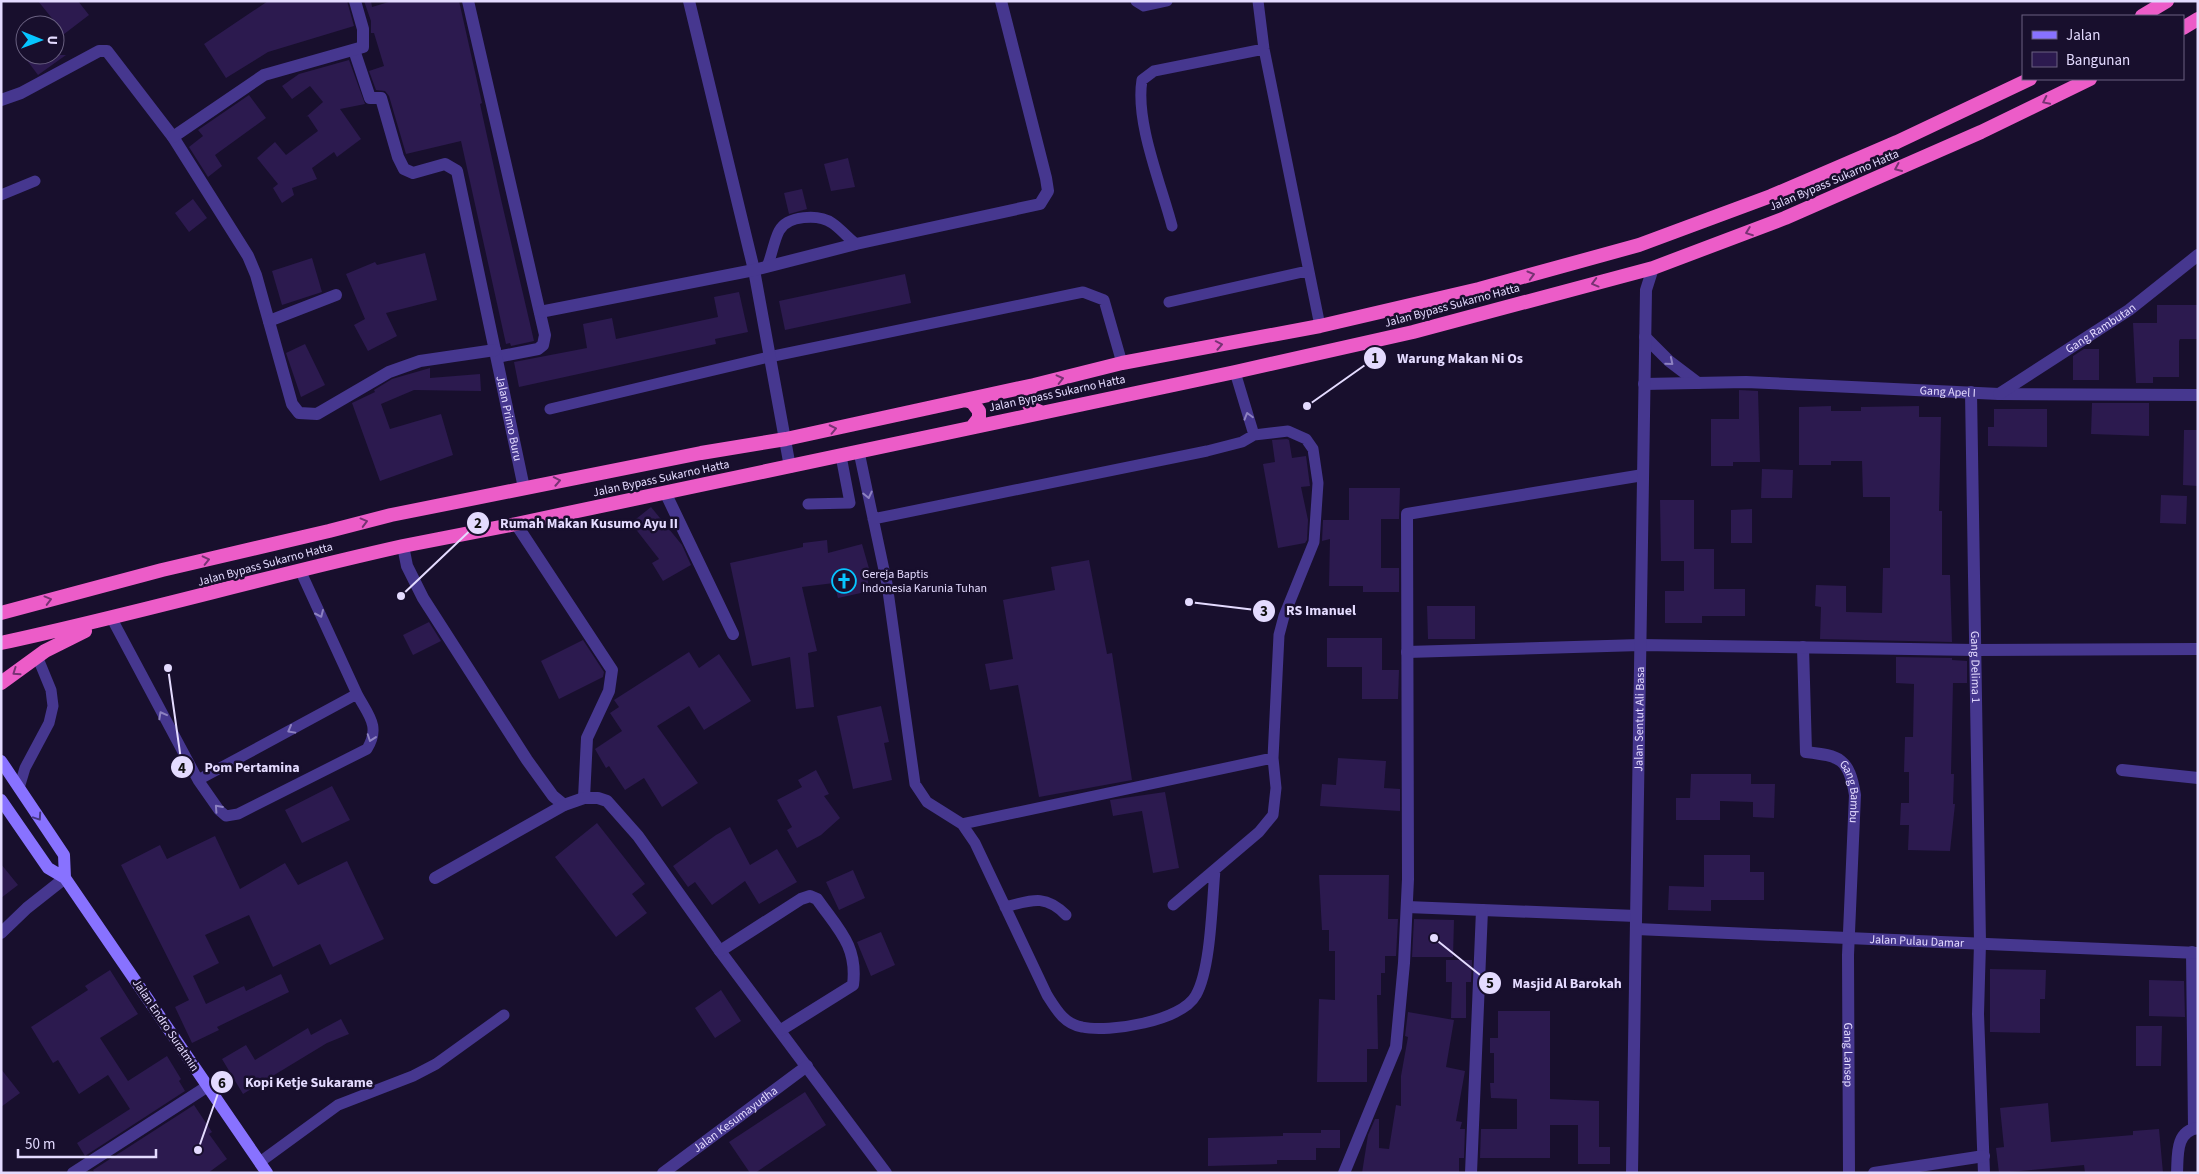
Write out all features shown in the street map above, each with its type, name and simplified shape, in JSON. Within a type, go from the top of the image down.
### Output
[{"type":"highway","points":[[2144,15],[2167,1]]},
{"type":"highway","points":[[2184,27],[2198,19]]},
{"type":"highway","name":"Jalan Bypass Sukarno Hatta","points":[[1,613],[162,570],[329,532],[391,514],[701,453],[786,439],[1034,385],[1122,363],[1320,326],[1479,289],[1639,245],[1770,196],[1897,142],[2005,93],[2028,80]]},
{"type":"highway","name":"Jalan Bypass Sukarno Hatta","points":[[1,643],[107,620],[300,570],[403,546],[790,467],[972,426],[1235,372],[1413,332],[1653,268],[1785,218],[1981,132],[2088,80]]},
{"type":"highway","points":[[1034,385],[1028,393],[1026,400],[1031,408],[1040,412]]},
{"type":"highway","points":[[965,400],[972,402],[980,410],[979,418],[972,426]]},
{"type":"highway","points":[[1,682],[37,656],[107,620]]},
{"type":"main road","name":"Jalan Endro Suratmin","points":[[1,761],[64,855],[65,878]]},
{"type":"main road","name":"Jalan Endro Suratmin","points":[[1,800],[48,868],[65,878],[267,1173]]},
{"type":"street","points":[[173,137],[264,75],[363,47],[364,38],[355,1]]},
{"type":"street","points":[[1,100],[21,93],[99,51],[107,51],[173,137],[248,256],[256,275],[292,404],[299,413],[305,415],[317,414],[389,372],[420,361],[538,350],[543,345],[545,335],[540,312],[468,1]]},
{"type":"street","points":[[689,1],[754,270],[790,467]]},
{"type":"street","points":[[540,312],[754,270],[768,264],[1040,204],[1048,191],[1046,178],[1001,1]]},
{"type":"street","name":"Jalan Primo Buru","points":[[354,50],[370,98],[381,98],[398,156],[404,168],[413,173],[445,164],[457,171],[524,488]]},
{"type":"street","name":"Gang Rambutan","points":[[1999,394],[2129,310],[2198,255]]},
{"type":"street","name":"Jalan Sentut Ali Basa","points":[[1632,1173],[1646,290],[1653,268]]},
{"type":"street","points":[[268,321],[336,295]]},
{"type":"street","points":[[1645,337],[1669,361],[1698,383]]},
{"type":"street","name":"Gang Apel I","points":[[1644,384],[1746,382],[1999,394],[2198,395]]},
{"type":"street","name":"Gang Delima 1","points":[[1972,392],[1980,943],[1978,1014],[1984,1173]]},
{"type":"street","points":[[1344,1173],[1396,1047],[1407,907],[1407,514],[1643,475]]},
{"type":"street","points":[[665,492],[733,634]]},
{"type":"street","points":[[516,524],[612,670],[609,691],[587,738],[584,798]]},
{"type":"street","points":[[403,546],[406,566],[427,604],[527,760],[553,796],[564,805]]},
{"type":"street","points":[[1407,652],[1640,645],[1975,650],[2198,649]]},
{"type":"street","name":"Gang Bambu","points":[[1802,647],[1806,752],[1835,756],[1843,763],[1854,790],[1855,815],[1848,937]]},
{"type":"street","points":[[2122,770],[2198,778]]},
{"type":"street","points":[[435,878],[564,805],[584,798],[598,798],[607,802],[638,836],[720,951],[781,1030],[886,1173]]},
{"type":"street","points":[[1,933],[27,908],[65,878]]},
{"type":"street","points":[[720,951],[801,899],[810,896],[817,899],[850,948],[855,966],[853,985],[781,1030]]},
{"type":"street","name":"Jalan Pulau Damar","points":[[1407,907],[1482,910],[1848,937],[2195,952]]},
{"type":"street","points":[[1471,1173],[1482,910]]},
{"type":"street","name":"Gang Lansep","points":[[1848,937],[1849,1173]]},
{"type":"street","points":[[2177,1173],[2179,1142],[2185,1133],[2196,1128],[2195,952]]},
{"type":"street","name":"Jalan Kesumayudha","points":[[663,1173],[807,1066]]},
{"type":"street","points":[[74,1173],[208,1086]]},
{"type":"street","points":[[1874,1173],[1984,1156]]},
{"type":"lane","points":[[1136,1],[1144,6],[1167,1]]},
{"type":"lane","points":[[1258,1],[1264,49],[1307,271],[1320,326]]},
{"type":"lane","points":[[1172,226],[1144,126],[1139,96],[1142,80],[1154,71],[1264,49]]},
{"type":"lane","points":[[1,195],[35,181]]},
{"type":"lane","points":[[768,264],[779,230],[786,223],[793,220],[804,218],[824,220],[832,223],[856,244]]},
{"type":"lane","points":[[1169,302],[1307,271]]},
{"type":"lane","points":[[550,409],[769,357],[1083,292],[1104,300],[1122,363]]},
{"type":"lane","points":[[1235,372],[1254,435]]},
{"type":"lane","points":[[873,519],[1206,451],[1242,442],[1254,435],[1288,431],[1306,439],[1313,449],[1318,483],[1314,542],[1284,616],[1279,635],[1273,758],[1276,788],[1272,815],[1260,832],[1173,905]]},
{"type":"lane","points":[[859,452],[887,584],[915,784],[927,802],[962,824],[975,843],[1047,995],[1060,1017],[1081,1027],[1119,1027],[1148,1022],[1181,1009],[1196,996],[1204,976],[1215,870]]},
{"type":"lane","points":[[808,504],[850,503],[841,456]]},
{"type":"lane","points":[[107,620],[198,780],[219,810],[226,816],[238,814],[367,749],[374,737],[374,727],[300,570]]},
{"type":"lane","points":[[19,788],[25,768],[49,723],[53,706],[51,690],[37,656]]},
{"type":"lane","points":[[198,780],[357,694]]},
{"type":"lane","points":[[962,824],[1273,758]]},
{"type":"lane","points":[[1006,907],[1032,900],[1054,904],[1066,915]]},
{"type":"lane","points":[[260,1162],[338,1105],[412,1076],[436,1064],[504,1015]]},
{"type":"building","points":[[38,1],[78,1],[89,15],[65,33],[65,15],[49,15]]},
{"type":"building","points":[[268,1],[347,1],[354,26],[268,52],[226,78],[204,44]]},
{"type":"building","points":[[364,1],[371,1],[372,7],[392,1],[459,1],[500,195],[534,341],[511,346],[510,343],[506,344],[461,141],[406,154],[389,96],[385,91],[376,90],[369,71],[384,66],[374,33],[371,33],[371,21]]},
{"type":"building","points":[[349,60],[365,104],[340,109],[361,139],[337,157],[334,152],[312,168],[317,179],[292,188],[294,195],[282,203],[273,188],[278,184],[257,158],[275,142],[286,155],[318,131],[308,116],[306,117],[323,102],[310,86],[292,99],[282,86],[299,74]]},
{"type":"building","points":[[30,65],[52,65],[38,75]]},
{"type":"building","points":[[249,95],[266,118],[215,155],[222,166],[208,177],[189,147],[203,136],[198,130]]},
{"type":"building","points":[[848,158],[855,187],[831,191],[824,164]]},
{"type":"building","points":[[802,189],[807,209],[789,214],[784,193]]},
{"type":"building","points":[[193,199],[207,218],[189,232],[175,213]]},
{"type":"building","points":[[425,253],[437,300],[386,313],[397,336],[368,351],[354,325],[365,319],[346,274],[375,262],[377,265]]},
{"type":"building","points":[[312,258],[322,292],[282,305],[272,271]]},
{"type":"building","points":[[905,274],[911,303],[785,330],[779,301]]},
{"type":"building","points":[[739,292],[748,332],[715,339],[716,344],[519,387],[514,362],[587,348],[583,324],[612,318],[616,339],[718,317],[714,297]]},
{"type":"building","points":[[2157,305],[2198,305],[2198,339],[2180,339],[2179,341],[2179,377],[2153,377],[2153,383],[2136,383],[2133,323],[2157,323]]},
{"type":"building","points":[[305,344],[325,385],[301,397],[286,353]]},
{"type":"building","points":[[2084,349],[2099,349],[2099,380],[2073,380],[2073,356]]},
{"type":"building","points":[[430,368],[430,378],[480,374],[481,391],[414,390],[381,404],[390,429],[441,414],[453,455],[380,481],[352,403],[375,392],[374,390],[392,379]]},
{"type":"building","points":[[1739,390],[1758,391],[1760,462],[1733,462],[1733,466],[1711,466],[1711,419],[1739,419]]},
{"type":"building","points":[[2092,403],[2149,403],[2149,436],[2091,434]]},
{"type":"building","points":[[1831,406],[1831,411],[1861,411],[1861,407],[1919,406],[1919,417],[1941,417],[1939,511],[1942,511],[1942,575],[1950,575],[1952,642],[1820,639],[1821,607],[1815,606],[1816,585],[1846,586],[1846,612],[1882,613],[1883,568],[1890,568],[1890,497],[1863,497],[1862,461],[1831,461],[1831,465],[1799,465],[1799,407]]},
{"type":"building","points":[[1994,409],[2047,409],[2047,447],[1988,446],[1988,427],[1994,427]]},
{"type":"building","points":[[2184,430],[2198,430],[2198,486],[2183,485]]},
{"type":"building","points":[[1272,440],[1289,440],[1292,458],[1306,456],[1310,486],[1301,487],[1308,520],[1307,540],[1305,543],[1278,548],[1263,464],[1275,462]]},
{"type":"building","points":[[1762,469],[1793,470],[1792,498],[1761,498]]},
{"type":"building","points":[[1349,488],[1400,488],[1399,519],[1381,519],[1381,568],[1399,568],[1399,592],[1363,592],[1363,586],[1329,586],[1330,539],[1322,541],[1323,520],[1349,520]]},
{"type":"building","points":[[2161,495],[2187,496],[2186,524],[2160,523]]},
{"type":"building","points":[[1660,500],[1694,500],[1694,549],[1714,549],[1714,589],[1745,589],[1745,616],[1702,616],[1702,623],[1665,623],[1665,591],[1684,591],[1684,561],[1661,561]]},
{"type":"building","points":[[651,507],[682,545],[691,565],[663,581],[652,563],[659,559],[631,523]]},
{"type":"building","points":[[1752,509],[1752,543],[1731,543],[1731,510]]},
{"type":"building","points":[[827,540],[828,553],[862,544],[870,572],[866,573],[870,591],[838,598],[834,583],[802,587],[817,651],[808,653],[814,707],[796,709],[790,657],[752,666],[730,563],[803,547],[803,543]]},
{"type":"building","points":[[1089,560],[1107,654],[1112,653],[1132,780],[1039,797],[1018,685],[990,690],[985,664],[1013,659],[1003,600],[1055,590],[1051,567]]},
{"type":"building","points":[[1427,606],[1475,606],[1475,639],[1428,639]]},
{"type":"building","points":[[429,622],[441,641],[413,655],[403,635]]},
{"type":"building","points":[[1327,638],[1382,638],[1382,670],[1399,670],[1398,699],[1362,699],[1362,667],[1327,667]]},
{"type":"building","points":[[583,640],[604,672],[603,677],[559,699],[541,661]]},
{"type":"building","points":[[689,652],[699,668],[719,654],[751,701],[704,730],[689,706],[657,726],[698,783],[662,807],[644,778],[625,790],[609,766],[606,768],[595,749],[622,731],[610,713],[619,707],[614,700]]},
{"type":"building","points":[[1896,657],[1952,658],[1952,660],[1967,661],[1967,683],[1953,683],[1951,774],[1954,774],[1953,804],[1955,804],[1950,851],[1908,850],[1909,825],[1900,825],[1901,803],[1909,803],[1909,772],[1904,772],[1905,737],[1913,737],[1914,684],[1896,683]]},
{"type":"building","points":[[881,706],[889,742],[884,743],[892,780],[853,789],[837,716]]},
{"type":"building","points":[[1338,758],[1386,761],[1384,788],[1400,789],[1400,811],[1320,806],[1322,784],[1336,785]]},
{"type":"building","points":[[816,770],[829,794],[824,796],[840,818],[821,835],[797,848],[787,830],[792,827],[777,800],[802,787],[798,780]]},
{"type":"building","points":[[1691,774],[1751,774],[1751,784],[1775,784],[1774,818],[1753,817],[1753,802],[1720,801],[1720,820],[1676,820],[1676,798],[1690,798]]},
{"type":"building","points":[[332,786],[350,820],[302,843],[285,810]]},
{"type":"building","points":[[1165,792],[1179,868],[1153,873],[1142,811],[1113,816],[1110,800]]},
{"type":"building","points":[[597,823],[645,884],[632,894],[647,913],[616,937],[555,857]]},
{"type":"building","points":[[730,827],[750,865],[777,849],[797,882],[759,904],[745,881],[712,905],[695,882],[688,887],[673,866]]},
{"type":"building","points":[[215,836],[240,889],[285,863],[298,885],[347,861],[384,939],[330,965],[320,944],[273,967],[249,915],[205,935],[219,963],[193,976],[206,1004],[244,986],[246,991],[281,974],[289,992],[217,1027],[219,1030],[192,1043],[175,1007],[189,1000],[121,865],[160,845],[167,859]]},
{"type":"building","points":[[1704,855],[1750,855],[1750,872],[1764,872],[1764,900],[1711,900],[1711,911],[1668,910],[1669,886],[1704,887]]},
{"type":"building","points":[[1,864],[18,885],[1,898]]},
{"type":"building","points":[[853,870],[865,898],[839,910],[826,882]]},
{"type":"building","points":[[1319,875],[1389,875],[1388,919],[1398,919],[1396,956],[1385,956],[1385,973],[1381,973],[1381,995],[1377,995],[1378,1049],[1367,1049],[1367,1082],[1317,1082],[1319,999],[1335,1000],[1335,951],[1329,951],[1329,930],[1322,930]]},
{"type":"building","points":[[1414,919],[1454,920],[1453,957],[1412,957]]},
{"type":"building","points":[[881,932],[895,965],[871,976],[857,942]]},
{"type":"building","points":[[1446,960],[1472,960],[1471,982],[1466,982],[1466,1018],[1451,1018],[1452,982],[1446,982]]},
{"type":"building","points":[[1990,969],[2046,970],[2045,999],[2040,999],[2040,1033],[1990,1032]]},
{"type":"building","points":[[110,970],[138,1014],[100,1038],[128,1081],[167,1056],[181,1079],[179,1081],[185,1091],[85,1156],[77,1143],[130,1109],[108,1075],[79,1094],[58,1060],[53,1063],[31,1027],[88,990],[85,986]]},
{"type":"building","points":[[2149,980],[2184,981],[2185,1017],[2149,1016]]},
{"type":"building","points":[[721,990],[741,1021],[715,1038],[695,1008]]},
{"type":"building","points":[[1498,1011],[1550,1011],[1550,1099],[1599,1101],[1599,1147],[1610,1147],[1610,1164],[1578,1164],[1578,1125],[1550,1125],[1550,1158],[1480,1158],[1481,1129],[1517,1129],[1517,1099],[1491,1098],[1490,1083],[1494,1083],[1494,1053],[1490,1053],[1490,1038],[1498,1038]]},
{"type":"building","points":[[1408,1012],[1454,1020],[1446,1067],[1465,1071],[1456,1121],[1462,1122],[1460,1129],[1465,1129],[1464,1158],[1459,1158],[1459,1173],[1362,1173],[1368,1135],[1375,1119],[1379,1119],[1379,1148],[1389,1149],[1396,1105],[1401,1106],[1401,1076],[1408,1037],[1405,1036]]},
{"type":"building","points":[[341,1019],[349,1034],[327,1043],[243,1094],[222,1059],[246,1045],[255,1060],[308,1028],[311,1035]]},
{"type":"building","points":[[2136,1026],[2162,1026],[2161,1066],[2136,1066]]},
{"type":"building","points":[[1,1069],[20,1093],[1,1107]]},
{"type":"building","points":[[805,1092],[826,1125],[755,1173],[750,1173],[729,1142]]},
{"type":"building","points":[[2048,1103],[2051,1142],[2133,1135],[2133,1131],[2159,1129],[2163,1173],[2085,1173],[2084,1165],[1999,1173],[1996,1148],[2004,1147],[2000,1108]]},
{"type":"building","points":[[194,1105],[212,1132],[209,1134],[227,1159],[208,1173],[95,1173],[93,1170]]},
{"type":"building","points":[[1321,1130],[1340,1130],[1340,1148],[1316,1148],[1316,1160],[1277,1160],[1277,1164],[1208,1166],[1208,1138],[1283,1136],[1283,1133],[1321,1133]]},
{"type":"place","name":"Warung Makan Ni Os","points":[[1307,406]]},
{"type":"place","name":"Gereja Baptis Indonesia Karunia Tuhan","points":[[844,581]]},
{"type":"place","name":"Rumah Makan Kusumo Ayu II","points":[[401,596]]},
{"type":"place","name":"RS Imanuel","points":[[1189,602]]},
{"type":"place","name":"Pom Pertamina","points":[[168,668]]},
{"type":"place","name":"Masjid Al Barokah","points":[[1434,938]]},
{"type":"place","name":"Kopi Ketje Sukarame","points":[[198,1150]]}]
